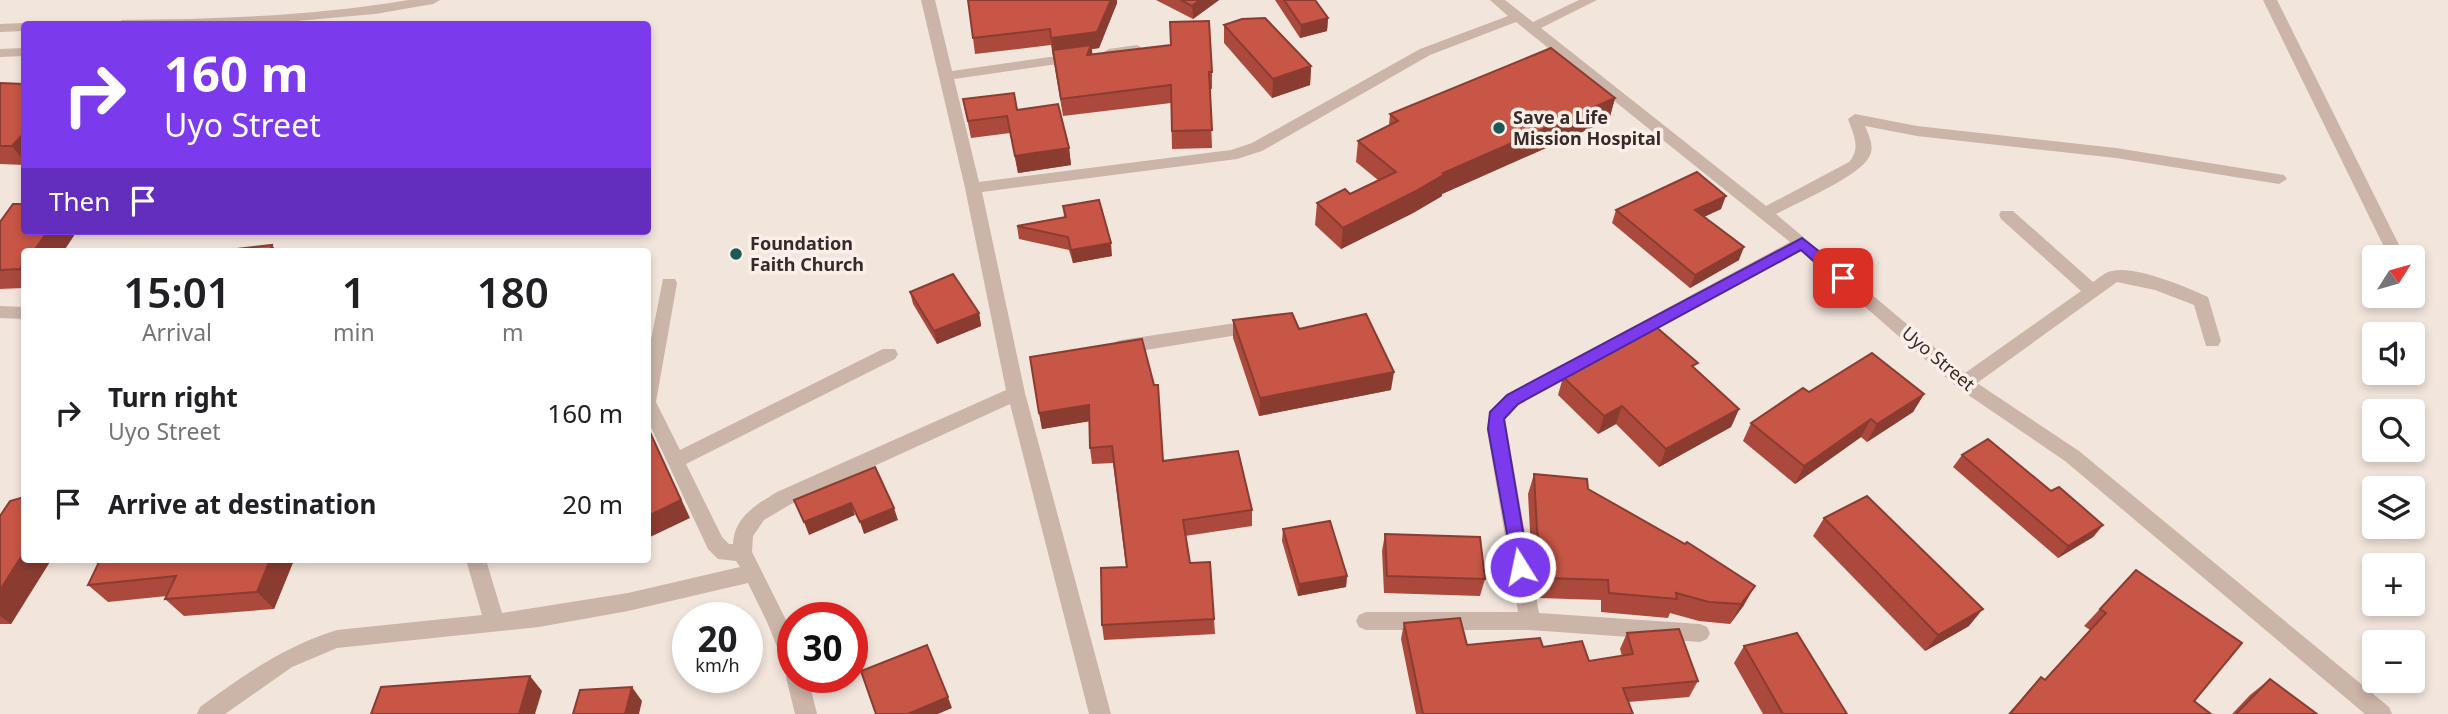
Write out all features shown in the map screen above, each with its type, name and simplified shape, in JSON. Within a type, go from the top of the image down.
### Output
[{"type":"street","points":[[257,21],[375,10],[433,0]]},
{"type":"street","points":[[928,0],[1017,364],[1016,393],[1100,714]]},
{"type":"street","name":"Uyo Street","points":[[1497,0],[1802,243],[1964,383],[2072,456],[2381,714]]},
{"type":"street","points":[[973,188],[1232,155],[1258,147],[1425,52],[1590,0]]},
{"type":"street","points":[[2270,0],[2391,245]]},
{"type":"street","points":[[0,28],[21,27]]},
{"type":"street","points":[[946,76],[1137,49]]},
{"type":"street","points":[[0,53],[21,52]]},
{"type":"street","points":[[1765,213],[1854,166],[1863,155],[1864,143],[1855,119],[1917,131],[2116,153],[2279,179]]},
{"type":"street","points":[[2007,215],[2092,291]]},
{"type":"street","points":[[1530,621],[1496,417],[1512,400],[1802,243]]},
{"type":"street","points":[[1964,383],[2114,275],[2129,276],[2174,292],[2186,293],[2202,302],[2212,341]]},
{"type":"street","points":[[651,385],[669,284]]},
{"type":"street","points":[[0,312],[21,313]]},
{"type":"street","points":[[1105,350],[1280,322]]},
{"type":"street","points":[[675,461],[889,354]]},
{"type":"street","points":[[777,621],[742,552],[743,534],[757,514],[1016,393]]},
{"type":"street","points":[[651,409],[715,543],[724,553],[742,552]]},
{"type":"street","points":[[477,563],[495,623]]},
{"type":"street","points":[[208,714],[289,656],[337,639],[495,623],[628,603],[753,573]]},
{"type":"street","points":[[1366,621],[1530,621],[1700,633]]},
{"type":"street","points":[[227,714],[237,693]]},
{"type":"street","points":[[801,693],[806,714]]},
{"type":"building","points":[[968,0],[1111,0],[1097,32],[1051,38],[1050,29],[973,38]]},
{"type":"building","points":[[1181,0],[1200,0],[1192,6]]},
{"type":"building","points":[[1284,0],[1315,0],[1328,18],[1301,25]]},
{"type":"building","points":[[1265,18],[1311,66],[1273,79],[1224,25],[1242,19]]},
{"type":"building","points":[[1209,21],[1212,130],[1172,131],[1171,85],[1061,99],[1053,50],[1091,45],[1087,55],[1171,45],[1170,22]]},
{"type":"building","points":[[1551,48],[1615,98],[1443,173],[1445,174],[1416,191],[1343,228],[1317,203],[1345,189],[1350,194],[1396,172],[1358,141],[1398,121],[1390,114]]},
{"type":"building","points":[[0,83],[21,84],[21,136],[12,146],[0,146]]},
{"type":"building","points":[[1014,93],[1017,110],[1058,104],[1069,148],[1015,156],[1007,116],[968,121],[963,99]]},
{"type":"building","points":[[1697,172],[1726,196],[1695,210],[1744,247],[1695,275],[1616,210]]},
{"type":"building","points":[[1099,200],[1111,243],[1071,250],[1068,237],[1017,226],[1066,217],[1063,206]]},
{"type":"building","points":[[13,204],[21,204],[21,235],[45,235],[36,248],[21,248],[20,269],[0,270],[0,222]]},
{"type":"building","points":[[272,245],[271,248],[246,248]]},
{"type":"building","points":[[953,274],[979,313],[934,331],[910,292]]},
{"type":"building","points":[[1292,313],[1299,329],[1366,314],[1394,372],[1260,398],[1233,320]]},
{"type":"building","points":[[1655,326],[1698,363],[1692,366],[1739,409],[1666,449],[1622,406],[1604,416],[1563,377]]},
{"type":"building","points":[[1142,339],[1154,385],[1158,385],[1163,461],[1238,451],[1252,510],[1183,520],[1190,563],[1210,562],[1214,619],[1102,625],[1101,568],[1127,567],[1112,446],[1090,448],[1089,405],[1039,413],[1030,357]]},
{"type":"building","points":[[1872,353],[1924,394],[1877,424],[1871,419],[1804,466],[1751,423],[1803,388],[1809,392]]},
{"type":"building","points":[[651,435],[681,500],[651,515]]},
{"type":"building","points":[[1988,439],[2051,491],[2059,487],[2103,525],[2068,546],[1962,455]]},
{"type":"building","points":[[875,467],[894,508],[860,522],[851,503],[804,522],[794,500]]},
{"type":"building","points":[[1534,474],[1587,479],[1588,489],[1685,544],[1687,542],[1755,586],[1741,604],[1709,602],[1676,593],[1677,599],[1609,593],[1608,580],[1546,578],[1537,530]]},
{"type":"building","points":[[1867,496],[1983,609],[1938,635],[1824,518]]},
{"type":"building","points":[[21,498],[21,557],[0,590],[0,516],[10,501]]},
{"type":"building","points":[[1330,521],[1347,576],[1299,584],[1283,529]]},
{"type":"building","points":[[1385,534],[1480,537],[1485,579],[1387,576]]},
{"type":"building","points":[[99,563],[269,563],[257,592],[165,599],[176,576],[88,585]]},
{"type":"building","points":[[2136,570],[2242,643],[2194,701],[2211,714],[2010,714],[2041,677],[2045,680],[2106,613],[2100,609]]},
{"type":"building","points":[[1460,618],[1467,645],[1540,638],[1543,647],[1582,641],[1589,661],[1633,654],[1627,633],[1679,629],[1698,681],[1623,688],[1633,714],[1423,714],[1404,623]]},
{"type":"building","points":[[1797,633],[1847,714],[1783,714],[1744,646]]},
{"type":"building","points":[[927,645],[948,697],[908,714],[876,714],[868,691],[868,668]]},
{"type":"building","points":[[530,676],[519,714],[371,714],[381,687]]},
{"type":"building","points":[[2270,679],[2317,714],[2236,714]]},
{"type":"building","points":[[632,687],[625,714],[573,714],[580,690]]},
{"type":"place","name":"Save a Life Mission Hospital","points":[[1499,128]]},
{"type":"place","name":"Foundation Faith Church","points":[[736,254]]},
{"type":"route","points":[[1520,567],[1496,429],[1496,417],[1503,408],[1512,400],[1802,243],[1843,278]]}]
